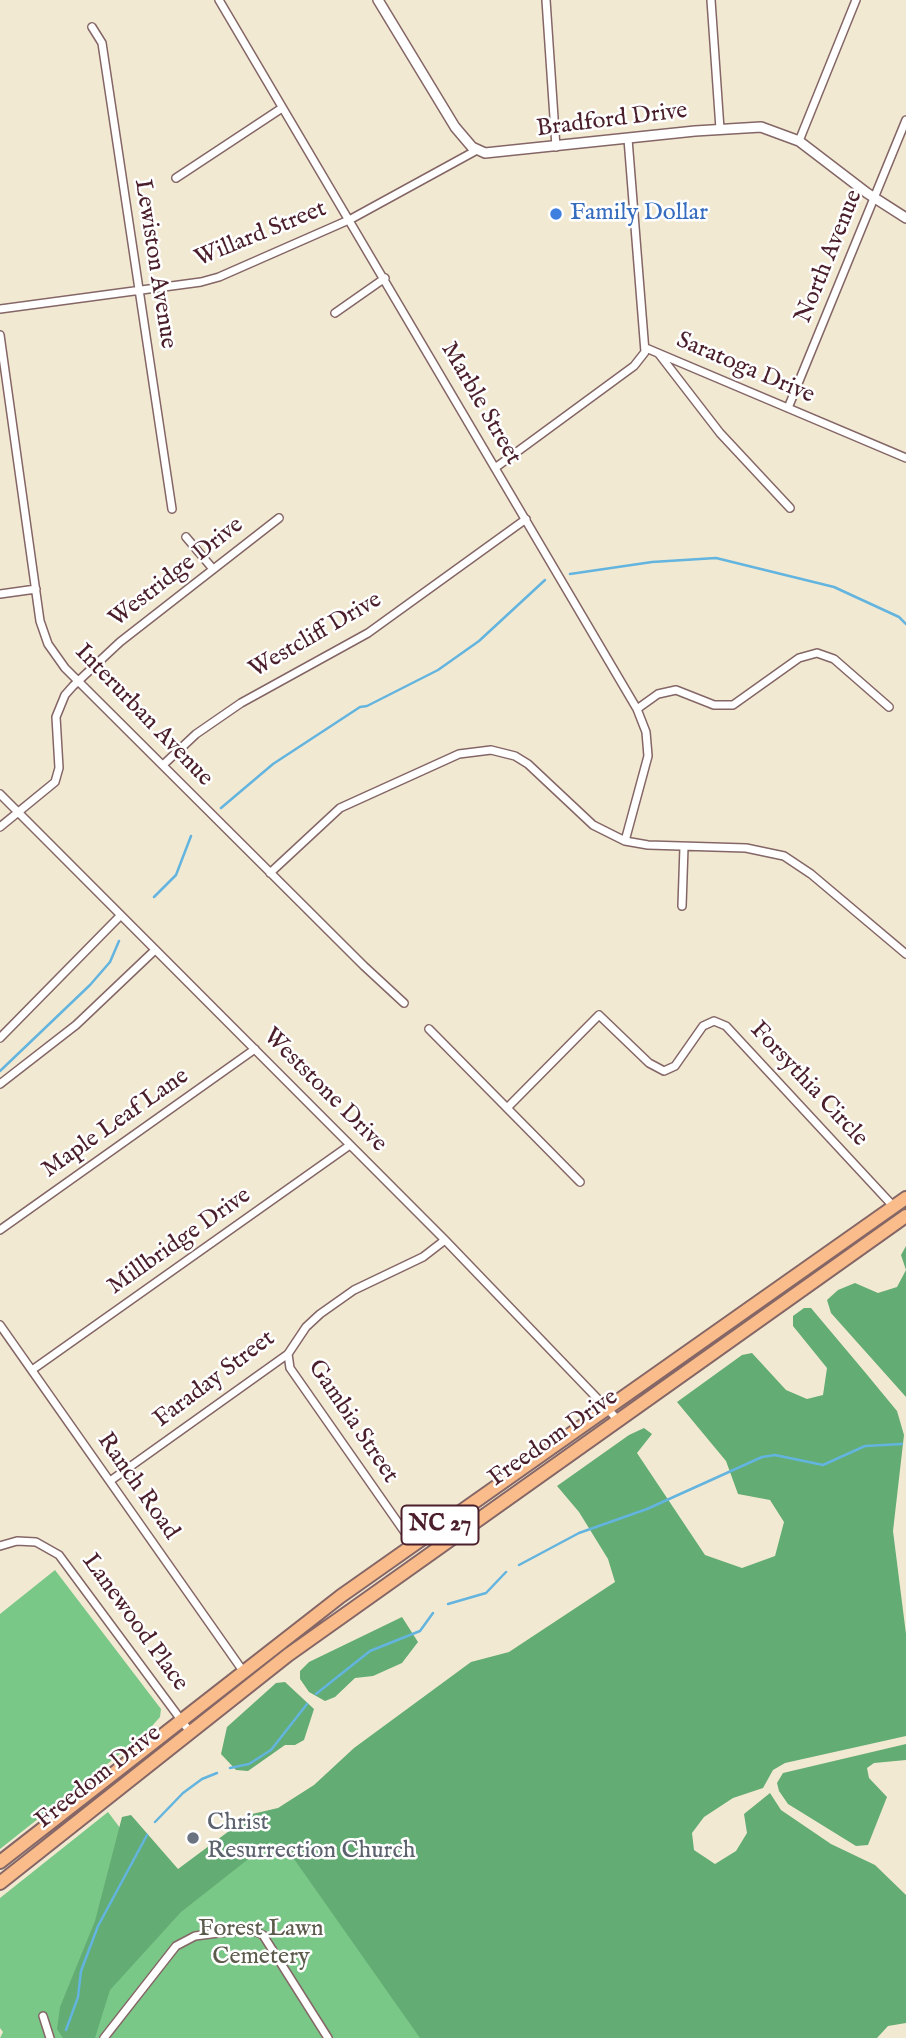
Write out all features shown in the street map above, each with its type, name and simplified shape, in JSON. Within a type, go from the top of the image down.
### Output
[{"type":"main road","name":"Freedom Drive","points":[[0,1862],[243,1671],[413,1544],[906,1198]]},
{"type":"main road","name":"Freedom Drive","points":[[0,1883],[299,1647],[906,1216]]},
{"type":"main road","points":[[0,1874],[27,1840]]},
{"type":"street","name":"Marble Street","points":[[219,0],[351,219],[637,709],[646,732],[648,756],[625,841]]},
{"type":"street","points":[[378,0],[447,116],[477,150]]},
{"type":"street","points":[[546,0],[556,147]]},
{"type":"street","points":[[711,0],[720,129]]},
{"type":"street","points":[[799,141],[856,0]]},
{"type":"street","name":"Lewiston Avenue","points":[[92,27],[102,43],[172,509]]},
{"type":"street","points":[[176,178],[282,108]]},
{"type":"street","name":"North Avenue","points":[[789,408],[906,120]]},
{"type":"street","name":"Bradford Drive","points":[[477,150],[493,154],[720,129],[761,127],[799,141],[906,218]]},
{"type":"street","name":"Saratoga Drive","points":[[628,139],[646,348],[906,458]]},
{"type":"street","name":"Willard Street","points":[[0,309],[139,291],[219,277],[351,219],[477,150]]},
{"type":"street","points":[[335,313],[385,278]]},
{"type":"street","name":"Interurban Avenue","points":[[0,335],[40,621],[48,644],[78,681],[404,1003]]},
{"type":"street","points":[[495,468],[634,366],[646,348]]},
{"type":"street","points":[[659,354],[720,433],[790,508]]},
{"type":"street","name":"Westridge Drive","points":[[0,827],[50,789],[58,776],[56,717],[65,695],[120,642],[279,518]]},
{"type":"street","name":"Westcliff Drive","points":[[163,765],[196,734],[241,703],[368,633],[526,519]]},
{"type":"street","points":[[186,537],[213,569]]},
{"type":"street","points":[[0,594],[36,589]]},
{"type":"street","points":[[637,709],[658,694],[676,690],[714,705],[733,705],[799,658],[817,653],[835,659],[889,707]]},
{"type":"street","points":[[270,873],[340,808],[470,751],[491,750],[515,756],[538,772],[593,825],[625,841],[684,847],[746,848],[784,856],[811,874],[906,954]]},
{"type":"street","name":"Weststone Drive","points":[[0,794],[445,1240],[618,1420]]},
{"type":"street","points":[[682,906],[684,847]]},
{"type":"street","points":[[0,1038],[120,916]]},
{"type":"street","points":[[0,1084],[76,1025],[155,950]]},
{"type":"street","name":"Forsythia Circle","points":[[508,1107],[599,1015],[649,1063],[664,1071],[676,1066],[703,1026],[714,1021],[722,1023],[894,1207]]},
{"type":"street","points":[[429,1029],[580,1182]]},
{"type":"street","name":"Maple Leaf Lane","points":[[0,1230],[255,1049]]},
{"type":"street","name":"Millbridge Drive","points":[[32,1370],[350,1145]]},
{"type":"street","name":"Faraday Street","points":[[110,1482],[288,1353],[306,1327],[331,1306],[354,1290],[423,1257],[445,1240]]},
{"type":"street","name":"Ranch Road","points":[[0,1325],[243,1671]]},
{"type":"street","name":"Gambia Street","points":[[288,1353],[290,1368],[413,1544]]},
{"type":"street","name":"Lanewood Place","points":[[0,1546],[17,1541],[36,1542],[59,1555],[190,1732]]},
{"type":"street","points":[[104,2038],[176,1947],[195,1936],[250,1929],[263,1935],[325,2038]]},
{"type":"street","points":[[43,2016],[50,2038]]},
{"type":"green space","points":[[906,1246],[906,1270],[901,1255]]},
{"type":"green space","points":[[906,1270],[906,1397],[831,1313],[827,1300],[838,1290],[855,1283],[878,1293],[897,1287]]},
{"type":"green space","points":[[804,1308],[811,1308],[897,1411],[904,1435],[893,1531],[906,1634],[906,1736],[785,1763],[773,1770],[763,1788],[733,1798],[704,1817],[692,1833],[694,1850],[715,1864],[736,1851],[747,1833],[744,1814],[770,1793],[781,1810],[831,1844],[875,1865],[906,1895],[906,2023],[888,2026],[877,2038],[420,2038],[287,1849],[270,1842],[181,1912],[110,1990],[95,2038],[63,2038],[57,2029],[60,2007],[95,1921],[122,1817],[131,1815],[178,1869],[252,1814],[278,1808],[314,1785],[354,1748],[471,1662],[509,1652],[615,1582],[608,1559],[579,1512],[557,1486],[629,1435],[644,1428],[652,1434],[637,1453],[705,1555],[742,1568],[775,1556],[784,1522],[770,1500],[738,1494],[726,1461],[677,1402],[742,1355],[752,1353],[786,1390],[807,1399],[823,1395],[827,1368],[793,1326],[793,1316]]},
{"type":"green space","points":[[55,1570],[161,1709],[160,1717],[145,1734],[0,1849],[0,1614]]},
{"type":"green space","points":[[402,1617],[418,1642],[402,1663],[373,1676],[355,1678],[335,1697],[325,1701],[309,1692],[300,1679],[300,1671],[309,1662]]},
{"type":"green space","points":[[285,1682],[314,1709],[304,1740],[295,1745],[285,1745],[248,1771],[236,1770],[221,1754],[227,1727],[276,1683]]},
{"type":"green space","points":[[906,1744],[906,1760],[874,1763],[867,1768],[869,1778],[887,1797],[868,1845],[856,1846],[788,1804],[779,1791],[777,1783],[783,1773]]},
{"type":"green space","name":"Forest Lawn Cemetery","points":[[284,1809],[438,2038],[0,2038],[3,2032],[0,2028],[0,1898],[108,1812],[169,1893]]},
{"type":"waterway","points":[[570,574],[652,562],[716,558],[834,587],[899,617],[906,624]]},
{"type":"waterway","points":[[221,808],[273,764],[360,707],[438,670],[479,641],[545,580]]},
{"type":"waterway","points":[[154,897],[176,875],[191,836]]},
{"type":"waterway","points":[[0,1071],[90,985],[110,962],[119,941]]},
{"type":"waterway","points":[[519,1565],[579,1533],[647,1509],[762,1457],[775,1455],[823,1465],[865,1446],[902,1444]]},
{"type":"waterway","points":[[448,1604],[486,1593],[506,1572]]},
{"type":"waterway","points":[[316,1694],[370,1651],[420,1631],[433,1613]]},
{"type":"waterway","points":[[230,1768],[249,1764],[271,1750],[307,1704]]},
{"type":"waterway","points":[[155,1822],[183,1793],[202,1779],[217,1773]]},
{"type":"waterway","points":[[66,2030],[78,1997],[81,1971],[98,1926],[147,1835]]},
{"type":"place","name":"Family Dollar","points":[[556,214]]},
{"type":"place","name":"Christ Resurrection Church","points":[[193,1838]]}]
